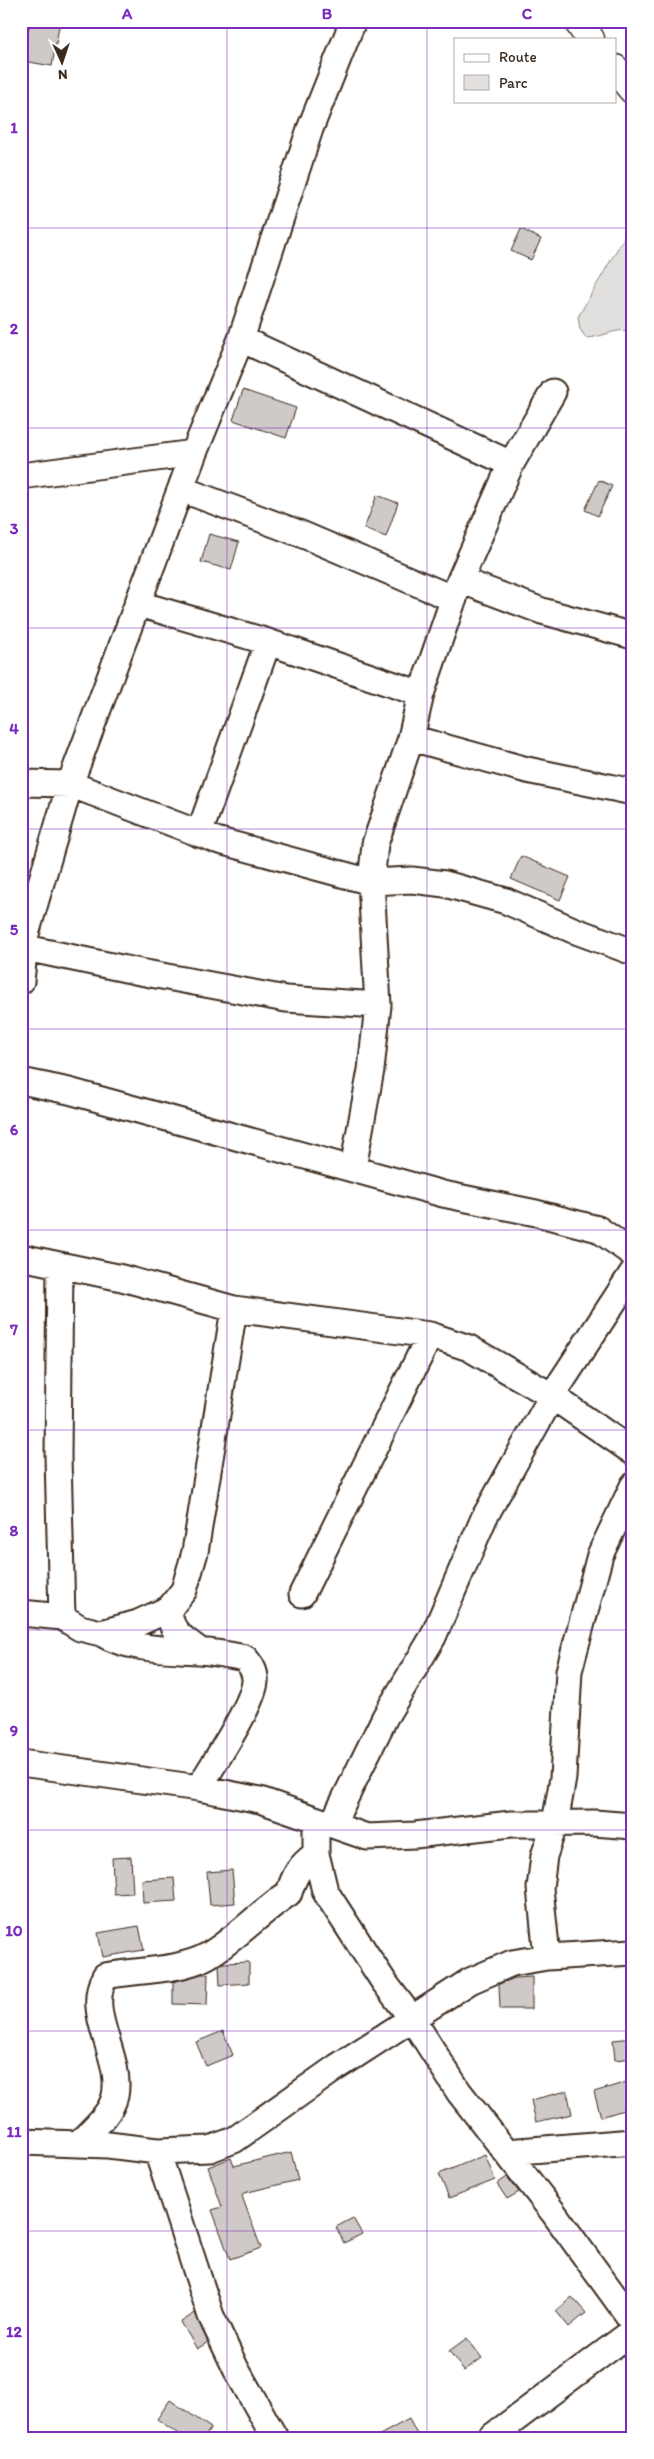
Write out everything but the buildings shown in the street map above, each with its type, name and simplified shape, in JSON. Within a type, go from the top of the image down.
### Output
[{"type":"main road","points":[[578,21],[589,38]]},
{"type":"main road","points":[[616,70],[633,90]]},
{"type":"street","points":[[21,981],[23,948],[31,913],[70,784],[94,715],[139,604],[194,453],[240,338],[310,129],[353,21]]},
{"type":"street","points":[[240,338],[511,464]]},
{"type":"street","points":[[352,1168],[371,1070],[378,1005],[371,882],[375,844],[411,738],[422,694],[457,589],[511,464],[553,392]]},
{"type":"street","points":[[21,476],[194,453]]},
{"type":"street","points":[[181,489],[457,589],[633,636]]},
{"type":"street","points":[[139,604],[268,642],[422,694]]},
{"type":"street","points":[[199,834],[268,642]]},
{"type":"street","points":[[411,738],[527,770],[633,792]]},
{"type":"street","points":[[21,783],[70,784],[199,834],[371,882],[412,880],[445,884],[506,902],[633,952]]},
{"type":"street","points":[[23,948],[286,999],[378,1005]]},
{"type":"street","points":[[21,1081],[69,1091],[443,1194],[536,1213],[598,1229],[633,1254]]},
{"type":"street","points":[[21,1257],[122,1278],[234,1309],[430,1335],[469,1348],[552,1396],[633,1452]]},
{"type":"street","points":[[60,1266],[58,1456],[62,1617]]},
{"type":"street","points":[[633,1272],[552,1396],[484,1518],[433,1637],[324,1823],[316,1854],[325,1891],[384,1982],[413,2020],[459,2092],[553,2212],[633,2322]]},
{"type":"street","points":[[101,1633],[138,1623],[169,1609],[184,1590],[195,1552],[234,1309]]},
{"type":"street","points":[[302,1594],[430,1335]]},
{"type":"street","points":[[547,1957],[540,1888],[544,1856],[555,1824],[563,1778],[569,1671],[600,1556],[633,1486]]},
{"type":"street","points":[[169,1609],[170,1623],[176,1633],[200,1651]]},
{"type":"street","points":[[21,1613],[62,1617],[80,1628],[101,1633],[114,1641],[163,1650],[200,1651],[245,1658],[253,1667],[255,1680],[252,1698],[199,1788]]},
{"type":"street","points":[[21,1763],[199,1788],[260,1800],[367,1836],[414,1836],[511,1824],[594,1823],[633,1826]]},
{"type":"street","points":[[78,2144],[106,2115],[115,2096],[113,2070],[102,2026],[99,1988],[105,1976],[184,1964],[206,1956],[266,1908],[289,1893],[293,1877],[305,1861],[316,1854]]},
{"type":"street","points":[[21,2142],[108,2145],[157,2151],[210,2149],[234,2140],[337,2067],[413,2020],[470,1981],[512,1964],[547,1957],[633,1952]]},
{"type":"street","points":[[506,2152],[633,2142]]},
{"type":"street","points":[[157,2151],[211,2316],[236,2369],[275,2438]]},
{"type":"street","points":[[490,2438],[633,2330]]},
{"type":"green space","points":[[633,222],[633,331],[626,330],[586,338],[580,329],[578,317]]}]
